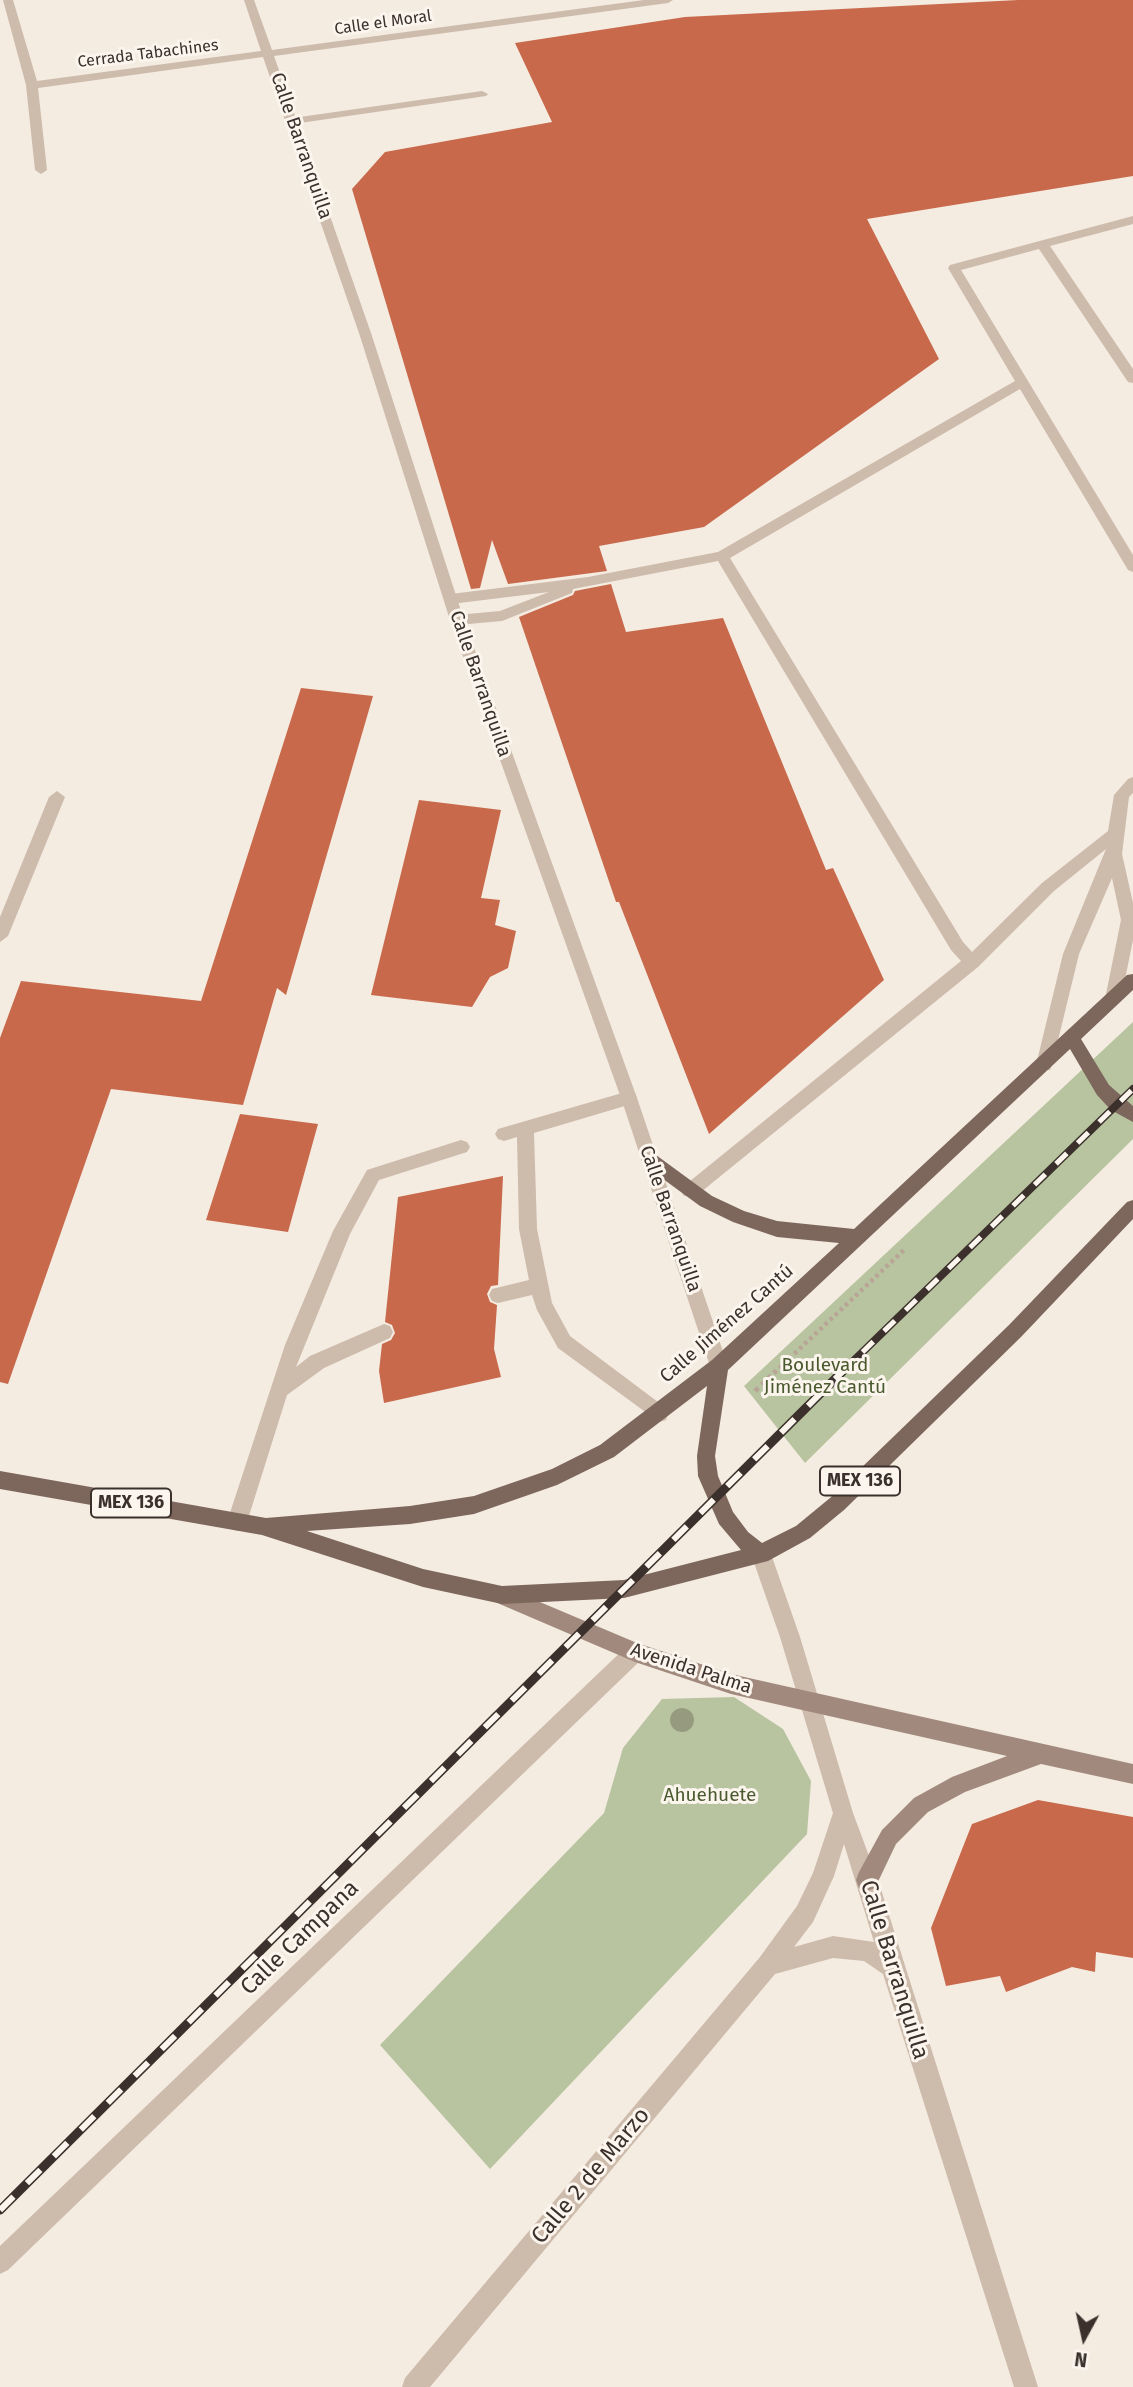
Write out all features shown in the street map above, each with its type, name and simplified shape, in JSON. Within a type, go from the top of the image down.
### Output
[{"type":"main road","name":"Calle Jiménez Cantú","points":[[262,1526],[348,1521],[474,1505],[557,1476],[607,1451],[719,1366],[1133,980]]},
{"type":"main road","points":[[1072,1039],[1102,1090],[1117,1105],[1133,1115]]},
{"type":"main road","points":[[650,1160],[690,1191],[739,1217],[777,1229],[858,1237]]},
{"type":"main road","name":"MEX 136","points":[[502,1595],[624,1589],[761,1554],[803,1532],[837,1504],[1015,1331],[1133,1207]]},
{"type":"main road","points":[[719,1366],[706,1456],[708,1476],[726,1518],[741,1538],[761,1554]]},
{"type":"main road","name":"MEX 136","points":[[0,1480],[262,1526]]},
{"type":"main road","name":"Avenida Palma","points":[[262,1526],[424,1578],[502,1595],[635,1652],[731,1684],[809,1704],[1133,1774]]},
{"type":"main road","points":[[867,1880],[889,1837],[921,1805],[959,1784],[1038,1754]]},
{"type":"street","points":[[8,0],[32,85],[41,170]]},
{"type":"street","name":"Calle Barranquilla","points":[[249,0],[293,121],[457,620],[629,1098],[719,1366]]},
{"type":"street","name":"Calle el Moral","points":[[269,55],[668,0]]},
{"type":"street","name":"Cerrada Tabachines","points":[[32,85],[269,55]]},
{"type":"street","points":[[293,121],[482,94]]},
{"type":"street","points":[[1133,220],[954,268],[1133,567]]},
{"type":"street","points":[[1042,244],[1133,379]]},
{"type":"street","points":[[451,599],[588,582],[722,556],[833,495],[1023,382]]},
{"type":"street","points":[[722,556],[957,946],[972,962]]},
{"type":"street","points":[[457,620],[502,616],[588,582]]},
{"type":"street","points":[[1113,999],[1129,920],[1114,854],[1115,834],[1122,795],[1133,783]]},
{"type":"street","points":[[0,936],[57,797]]},
{"type":"street","points":[[690,1191],[972,962],[1048,887],[1115,834]]},
{"type":"street","points":[[1044,1065],[1071,954],[1114,854]]},
{"type":"street","points":[[504,1134],[629,1098]]},
{"type":"street","points":[[525,1128],[528,1229],[543,1304],[564,1342],[659,1414]]},
{"type":"street","points":[[237,1522],[277,1392],[342,1231],[373,1175],[461,1147]]},
{"type":"street","points":[[498,1295],[540,1285]]},
{"type":"street","points":[[277,1392],[317,1362],[384,1332]]},
{"type":"street","name":"Calle Barranquilla","points":[[761,1554],[843,1813],[867,1880],[892,1967],[1026,2387]]},
{"type":"street","name":"Calle Campana","points":[[0,2262],[635,1652]]},
{"type":"street","name":"Calle 2 de Marzo","points":[[414,2387],[768,1965],[805,1914],[823,1876],[843,1813]]},
{"type":"street","points":[[768,1965],[833,1947],[868,1950],[892,1967]]},
{"type":"green space","name":"Boulevard Jiménez Cantú","points":[[1133,1022],[1133,1139],[805,1463],[744,1386]]},
{"type":"green space","name":"Ahuehuete","points":[[734,1697],[783,1729],[811,1781],[807,1834],[490,2169],[380,2045],[604,1813],[623,1748],[662,1699]]},
{"type":"building","points":[[1018,0],[1133,0],[1133,176],[867,219],[939,359],[704,527],[599,546],[607,571],[508,584],[492,540],[480,588],[471,589],[352,189],[385,152],[552,122],[515,43],[685,17]]},
{"type":"building","points":[[611,584],[626,632],[723,618],[826,870],[833,868],[884,980],[709,1134],[619,902],[616,902],[519,617],[573,595],[575,591]]},
{"type":"building","points":[[301,688],[373,696],[286,995],[277,988],[243,1105],[111,1089],[8,1384],[0,1382],[0,1038],[21,981],[201,1001]]},
{"type":"building","points":[[419,800],[501,810],[481,898],[500,900],[495,925],[516,931],[508,968],[490,977],[472,1007],[371,995]]},
{"type":"building","points":[[240,1114],[318,1124],[288,1232],[206,1220]]},
{"type":"building","points":[[503,1176],[498,1285],[491,1286],[487,1294],[490,1302],[497,1305],[494,1349],[501,1377],[384,1403],[379,1371],[382,1344],[391,1340],[395,1333],[392,1325],[385,1322],[398,1197]]},
{"type":"building","points":[[1038,1800],[1133,1817],[1133,1958],[1096,1952],[1095,1972],[1072,1967],[1006,1992],[1000,1976],[946,1986],[931,1928],[972,1824]]},
{"type":"railway","points":[[841,1373],[1133,1089]]},
{"type":"railway","points":[[0,2210],[843,1371]]}]
